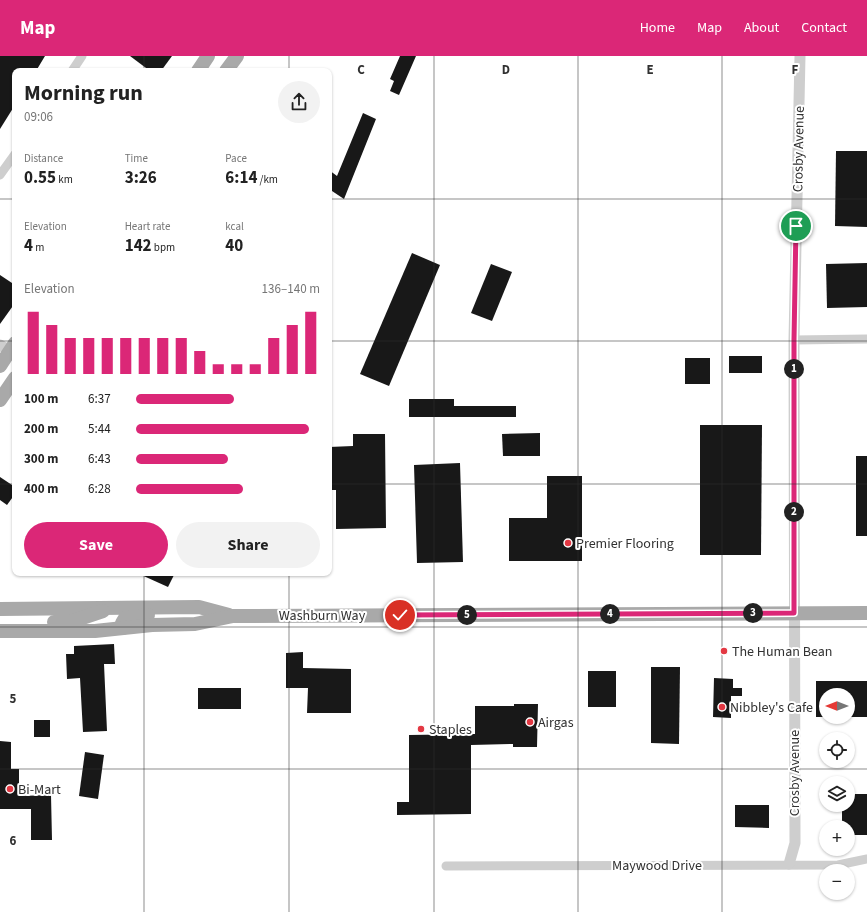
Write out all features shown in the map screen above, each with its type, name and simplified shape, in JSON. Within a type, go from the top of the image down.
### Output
[{"type":"main road","points":[[200,68],[208,56]]},
{"type":"main road","points":[[228,68],[237,56]]},
{"type":"main road","points":[[0,366],[10,348]]},
{"type":"main road","points":[[0,400],[12,382]]},
{"type":"main road","name":"Washburn Way","points":[[0,608],[199,608],[233,616]]},
{"type":"main road","points":[[0,618],[58,616],[65,613],[67,608]]},
{"type":"main road","points":[[18,631],[18,623],[70,622],[115,608]]},
{"type":"main road","points":[[123,628],[122,623],[125,618],[182,608]]},
{"type":"main road","name":"Washburn Way","points":[[0,631],[80,631],[195,624],[233,616],[867,613]]},
{"type":"street","points":[[74,68],[82,56]]},
{"type":"street","name":"Crosby Avenue","points":[[789,864],[795,843],[794,340],[800,56]]},
{"type":"street","points":[[0,175],[12,158]]},
{"type":"street","points":[[794,340],[867,339]]},
{"type":"street","name":"Maywood Drive","points":[[446,866],[838,865],[867,858]]},
{"type":"building","points":[[0,56],[45,56],[38,68],[12,68],[12,110],[0,129]]},
{"type":"building","points":[[130,56],[172,56],[163,68],[146,68]]},
{"type":"building","points":[[400,56],[416,56],[399,95],[390,91],[394,81],[390,79]]},
{"type":"building","points":[[363,113],[376,119],[344,199],[332,191],[332,172],[337,176]]},
{"type":"building","points":[[836,151],[867,151],[867,227],[835,226]]},
{"type":"building","points":[[412,253],[440,265],[389,386],[360,374]]},
{"type":"building","points":[[867,263],[867,307],[827,308],[826,264]]},
{"type":"building","points":[[491,264],[512,272],[492,321],[471,313]]},
{"type":"building","points":[[0,275],[12,283],[12,307],[0,324]]},
{"type":"building","points":[[729,356],[762,356],[762,373],[729,373]]},
{"type":"building","points":[[685,358],[710,358],[710,384],[685,384]]},
{"type":"building","points":[[409,399],[454,399],[454,406],[516,406],[516,417],[409,417]]},
{"type":"building","points":[[700,425],[762,425],[761,555],[700,555]]},
{"type":"building","points":[[540,433],[540,456],[503,456],[502,434]]},
{"type":"building","points":[[353,434],[385,434],[386,528],[336,529],[336,490],[332,490],[332,447],[353,446]]},
{"type":"building","points":[[856,456],[867,456],[867,536],[856,536]]},
{"type":"building","points":[[460,463],[463,562],[417,563],[414,465]]},
{"type":"building","points":[[547,476],[582,476],[582,561],[509,561],[509,518],[547,518]]},
{"type":"building","points":[[0,477],[12,485],[12,498],[7,505],[0,500]]},
{"type":"building","points":[[144,576],[174,576],[168,587]]},
{"type":"building","points":[[114,644],[115,664],[104,664],[107,731],[83,732],[80,678],[67,679],[66,654],[74,654],[74,646]]},
{"type":"building","points":[[303,652],[303,668],[351,669],[351,713],[307,713],[308,688],[286,688],[286,653]]},
{"type":"building","points":[[651,667],[680,667],[679,744],[651,743]]},
{"type":"building","points":[[588,671],[616,671],[616,707],[588,707]]},
{"type":"building","name":"Nibbley's Cafe","points":[[714,678],[733,679],[733,688],[742,688],[742,696],[731,696],[731,718],[713,717]]},
{"type":"building","points":[[816,681],[867,681],[867,717],[855,717],[855,688],[819,688],[819,717],[816,717]]},
{"type":"building","points":[[198,688],[241,688],[241,709],[198,709]]},
{"type":"building","points":[[514,704],[538,704],[537,747],[513,747],[513,744],[471,745],[471,814],[397,815],[397,802],[409,802],[409,735],[475,734],[475,706],[514,706]]},
{"type":"building","points":[[34,720],[50,720],[50,737],[34,737]]},
{"type":"building","points":[[0,741],[11,742],[11,769],[19,769],[19,796],[51,795],[52,840],[31,840],[31,809],[0,809]]},
{"type":"building","points":[[85,752],[104,755],[98,799],[79,796]]},
{"type":"building","points":[[855,794],[867,794],[867,835],[855,835],[855,820],[842,820],[842,812],[855,812]]},
{"type":"building","points":[[735,805],[769,805],[769,828],[735,827]]},
{"type":"place","name":"Premier Flooring","points":[[568,543]]},
{"type":"place","name":"The Human Bean","points":[[724,651]]},
{"type":"place","name":"Nibbley's Cafe","points":[[722,707]]},
{"type":"place","name":"Airgas","points":[[530,722]]},
{"type":"place","name":"Staples","points":[[421,729]]},
{"type":"place","name":"Bi-Mart","points":[[10,789]]},
{"type":"route","points":[[400,615],[794,613],[794,340],[796,226]]}]
